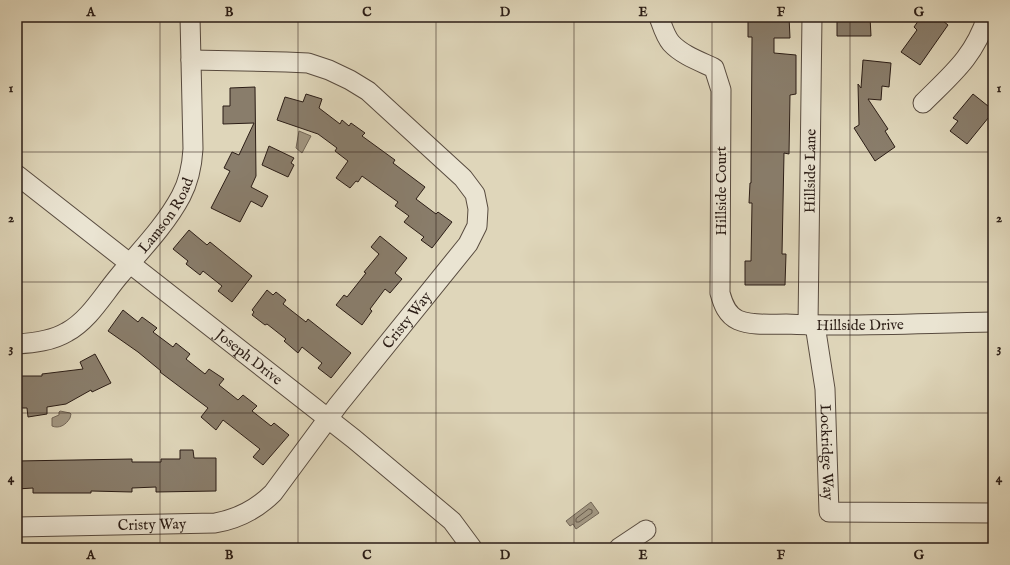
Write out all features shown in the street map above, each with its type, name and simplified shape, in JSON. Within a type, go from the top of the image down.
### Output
[{"type":"street","name":"Lamson Road","points":[[17,344],[49,340],[75,327],[90,313],[162,223],[180,197],[187,183],[192,167],[193,149],[190,17]]},
{"type":"street","name":"Hillside Court","points":[[659,17],[670,42],[689,57],[714,68],[721,90],[720,293],[723,304],[729,314]]},
{"type":"street","name":"Hillside Lane","points":[[811,325],[812,17]]},
{"type":"street","points":[[923,103],[970,54],[981,34],[987,17]]},
{"type":"street","name":"Cristy Way","points":[[17,527],[215,523],[228,521],[241,516],[265,501],[273,493],[328,418],[468,244],[477,226],[478,209],[475,194],[463,178],[368,91],[350,80],[329,70],[308,63],[191,60]]},
{"type":"street","name":"Joseph Drive","points":[[17,175],[328,418],[452,521],[472,548]]},
{"type":"street","name":"Hillside Drive","points":[[729,314],[738,320],[749,323],[811,325],[993,322]]},
{"type":"street","name":"Lockridge Way","points":[[811,325],[825,389],[829,512],[993,513]]},
{"type":"street","points":[[619,548],[646,530]]},
{"type":"water","points":[[299,131],[311,136],[302,153],[296,148]]},
{"type":"water","points":[[60,411],[70,413],[70,418],[62,426],[52,426],[52,418],[59,415]]},
{"type":"water","points":[[591,502],[599,513],[576,529],[573,524],[570,526],[566,521]]},
{"type":"building","points":[[748,17],[789,17],[790,38],[774,38],[774,53],[796,55],[796,94],[790,95],[789,154],[784,153],[782,254],[786,254],[785,285],[745,285],[745,261],[751,261],[752,203],[749,203],[751,183],[752,37],[748,37]]},
{"type":"building","points":[[837,17],[870,17],[871,36],[837,36]]},
{"type":"building","points":[[921,17],[938,17],[948,25],[920,65],[901,52],[917,30],[914,27]]},
{"type":"building","points":[[863,60],[891,63],[889,87],[882,86],[881,100],[868,99],[888,129],[885,131],[895,147],[875,161],[854,128],[859,125],[858,84],[861,88]]},
{"type":"building","points":[[255,87],[256,176],[251,187],[268,196],[262,207],[251,201],[240,222],[211,208],[230,171],[224,168],[232,152],[239,155],[254,123],[223,124],[223,106],[230,106],[230,88]]},
{"type":"building","points":[[306,94],[322,99],[319,108],[340,124],[342,120],[349,126],[351,123],[365,133],[362,136],[395,160],[393,163],[425,187],[416,199],[436,214],[438,212],[452,222],[432,248],[421,240],[424,237],[404,222],[409,216],[395,206],[398,202],[362,176],[358,182],[356,181],[350,188],[336,178],[348,161],[335,151],[337,148],[318,134],[277,120],[285,97],[303,102]]},
{"type":"building","points":[[973,94],[993,110],[993,112],[967,144],[950,131],[958,121],[953,118]]},
{"type":"building","points":[[269,146],[294,158],[291,163],[294,165],[288,177],[262,165]]},
{"type":"building","points":[[189,230],[207,245],[210,242],[252,276],[232,302],[218,291],[222,286],[203,271],[200,275],[186,264],[188,261],[173,249]]},
{"type":"building","points":[[380,236],[407,258],[395,273],[402,279],[390,293],[385,289],[370,309],[372,311],[362,325],[336,305],[344,295],[347,297],[366,273],[364,272],[379,254],[371,247]]},
{"type":"building","points":[[267,290],[273,295],[276,292],[286,300],[283,304],[306,322],[308,319],[351,353],[331,378],[318,368],[322,363],[302,347],[298,353],[284,341],[286,339],[267,324],[265,325],[252,315],[254,312],[252,310]]},
{"type":"building","points":[[123,310],[138,322],[142,317],[157,328],[153,332],[173,347],[176,343],[190,354],[186,359],[205,374],[209,369],[224,379],[219,385],[238,400],[243,395],[257,406],[252,411],[271,426],[274,423],[289,435],[263,465],[253,457],[260,449],[223,420],[216,430],[201,417],[208,408],[160,372],[161,371],[138,352],[108,331]]},
{"type":"building","points":[[95,354],[111,383],[92,392],[91,390],[66,404],[47,407],[47,414],[28,417],[27,408],[17,408],[17,376],[42,376],[42,374],[83,369],[80,362]]},
{"type":"building","points":[[180,450],[193,450],[194,458],[216,458],[216,491],[156,492],[156,487],[132,488],[132,492],[91,491],[91,493],[33,493],[33,488],[17,489],[17,461],[132,459],[132,462],[161,462],[161,459],[180,459]]}]
